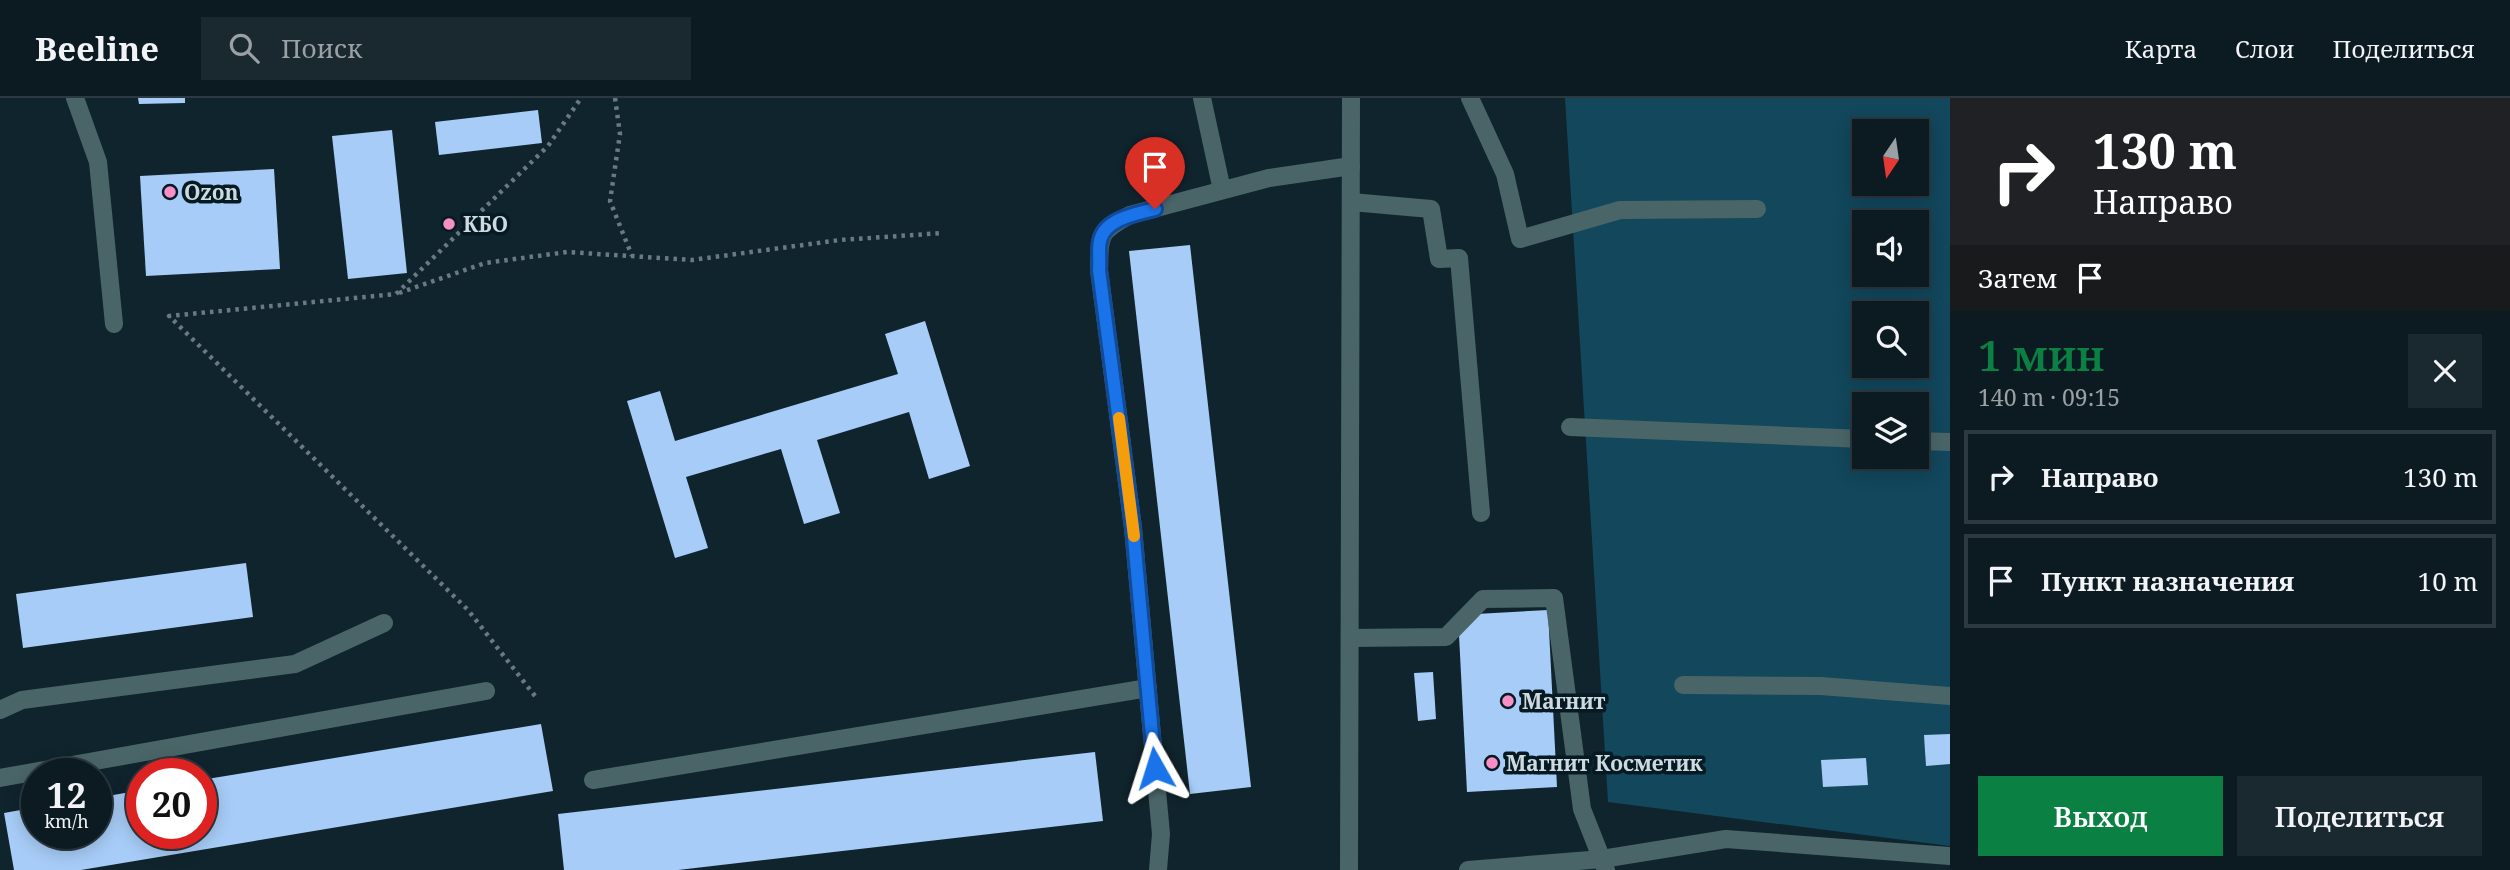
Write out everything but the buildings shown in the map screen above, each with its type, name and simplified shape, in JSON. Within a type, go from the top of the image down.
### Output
[{"type":"street","points":[[75,98],[98,162],[114,324]]},
{"type":"street","points":[[1202,98],[1222,190]]},
{"type":"street","points":[[1349,870],[1351,98]]},
{"type":"street","points":[[1470,98],[1505,174],[1520,239],[1620,210],[1757,209]]},
{"type":"street","points":[[1158,870],[1161,834],[1148,688],[1133,528],[1099,270],[1100,239],[1109,226],[1130,215],[1269,178],[1351,166]]},
{"type":"street","points":[[1351,202],[1432,209],[1439,259],[1460,258],[1481,513]]},
{"type":"street","points":[[1570,427],[1852,439]]},
{"type":"street","points":[[1929,441],[1950,442]]},
{"type":"street","points":[[1350,638],[1446,637],[1483,599],[1554,597],[1582,809],[1604,865]]},
{"type":"street","points":[[0,710],[22,700],[295,664],[384,623]]},
{"type":"street","points":[[1683,685],[1821,687],[1950,696]]},
{"type":"street","points":[[593,780],[1148,688]]},
{"type":"street","points":[[0,778],[486,691]]},
{"type":"street","points":[[1468,870],[1604,865],[1726,839],[1950,856]]},
{"type":"path","points":[[396,294],[548,146],[581,98]]},
{"type":"path","points":[[615,98],[620,134],[610,201],[632,257]]},
{"type":"path","points":[[535,696],[468,610],[169,316],[396,294],[485,263],[567,252],[692,260],[840,240],[943,233]]},
{"type":"shaded area","points":[[1565,98],[1950,98],[1950,846],[1608,802]]},
{"type":"slow traffic","points":[[1119,418],[1134,536]]},
{"type":"place","name":"Ozon","points":[[170,192]]},
{"type":"place","name":"КБО","points":[[449,224]]},
{"type":"place","name":"Магнит","points":[[1508,701]]},
{"type":"place","name":"Магнит Косметик","points":[[1492,763]]},
{"type":"route","points":[[1155,209],[1130,215],[1109,226],[1100,239],[1099,270],[1133,528],[1155,768]]}]
